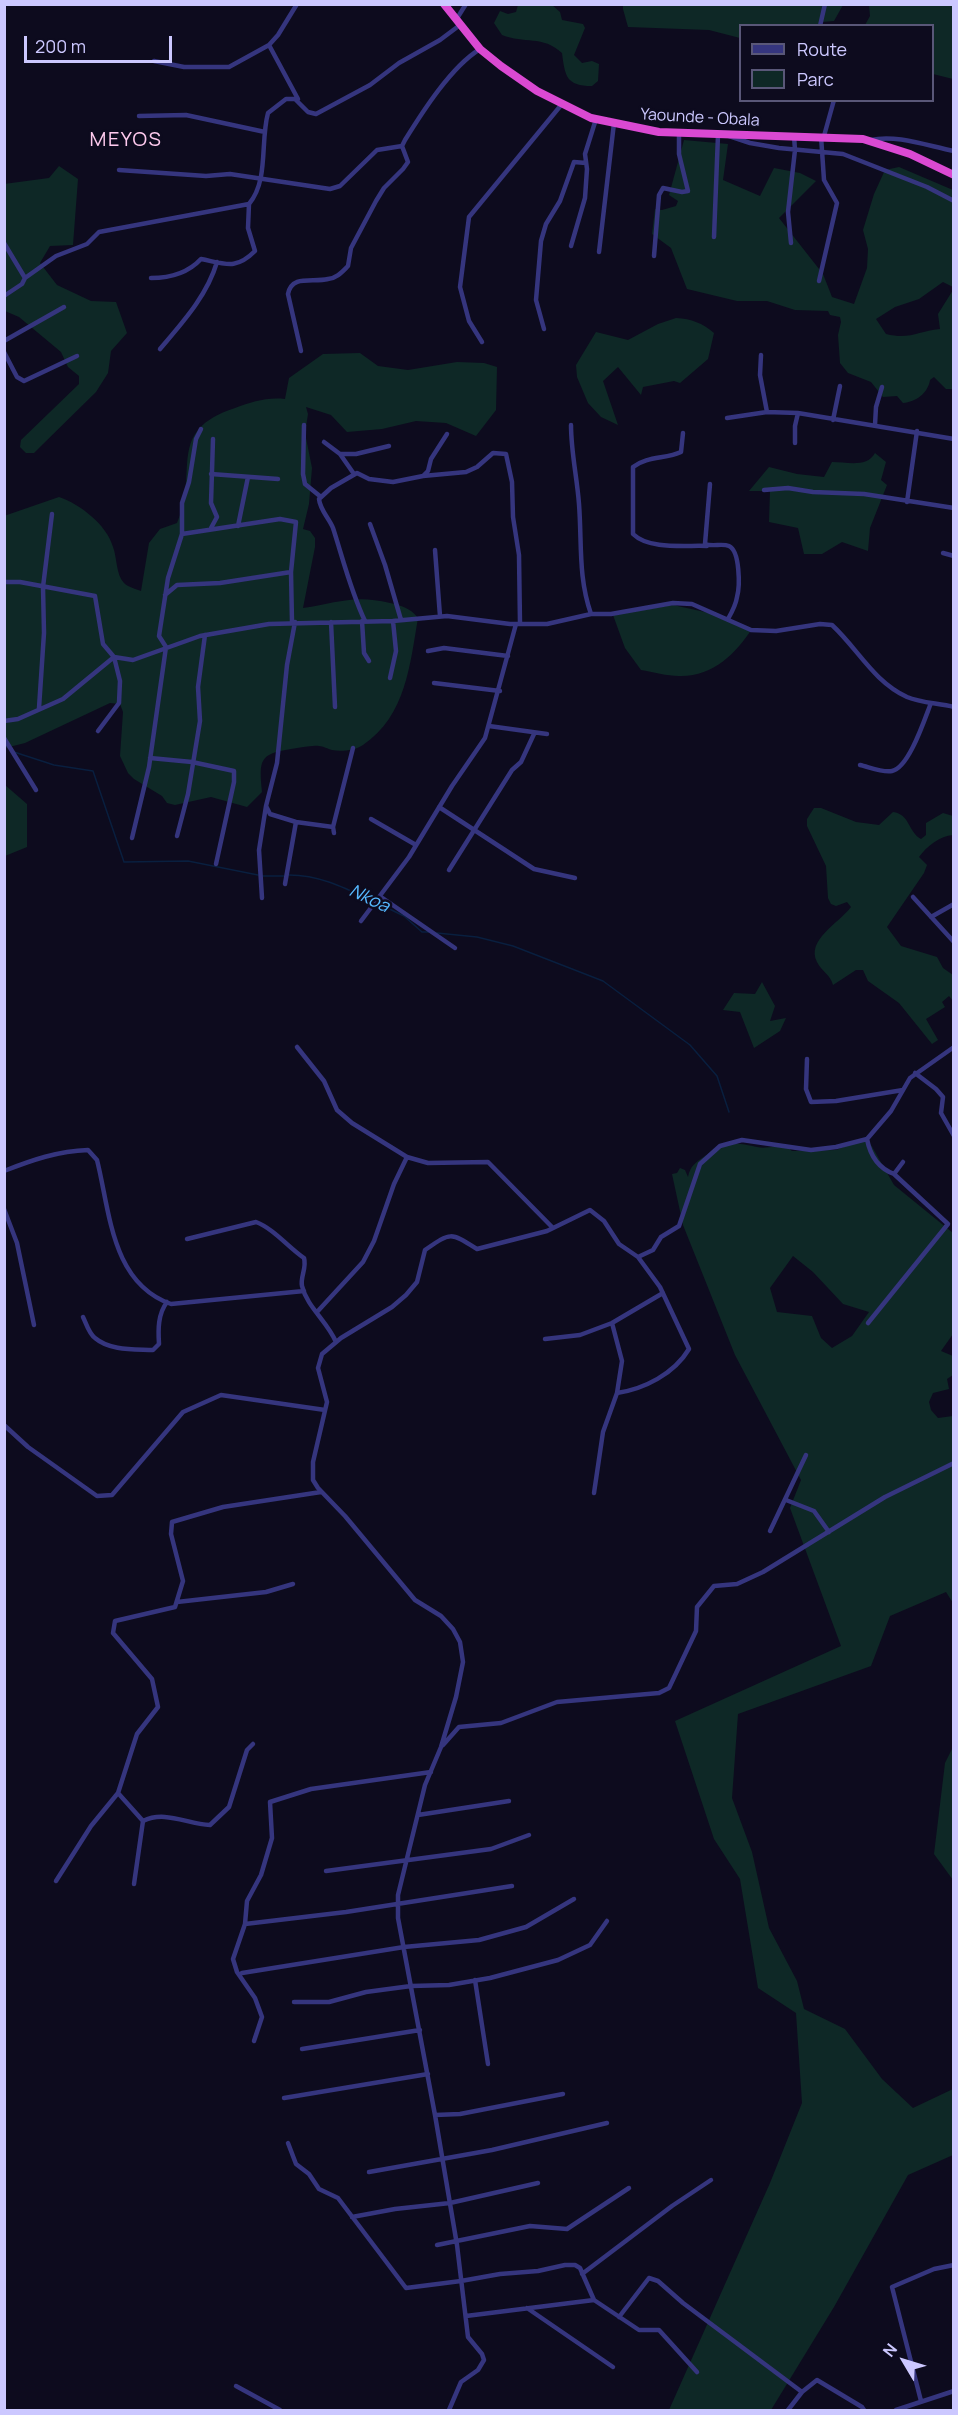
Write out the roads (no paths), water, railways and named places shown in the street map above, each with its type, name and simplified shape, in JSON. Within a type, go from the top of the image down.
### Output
[{"type":"highway","name":"Yaounde - Obala","points":[[444,4],[480,49],[537,91],[596,119],[642,130],[679,133],[823,136],[867,140],[910,154],[954,175]]},
{"type":"street","points":[[154,61],[184,68],[229,67],[269,45],[297,4]]},
{"type":"street","points":[[269,45],[299,102],[308,112],[316,114],[370,85],[399,63],[440,40],[458,23],[466,4]]},
{"type":"street","points":[[820,24],[825,4]]},
{"type":"street","points":[[119,170],[206,176],[230,174],[330,189],[340,186],[377,150],[402,146],[441,88],[470,55],[480,49]]},
{"type":"street","points":[[151,278],[165,278],[192,269],[201,259],[229,264],[245,262],[255,251],[248,228],[249,204],[260,179],[268,113],[286,99],[295,99],[299,102]]},
{"type":"street","points":[[819,280],[837,203],[824,180],[822,152],[823,136],[833,102]]},
{"type":"street","points":[[482,342],[469,321],[460,287],[469,217],[562,104]]},
{"type":"street","points":[[139,116],[186,115],[265,132]]},
{"type":"street","points":[[571,246],[585,198],[585,154],[596,119]]},
{"type":"street","points":[[599,252],[614,123]]},
{"type":"street","points":[[654,255],[659,195],[663,188],[688,191],[679,154],[679,133]]},
{"type":"street","points":[[714,237],[718,135]]},
{"type":"street","points":[[727,135],[750,143],[843,154],[927,187],[954,201]]},
{"type":"street","points":[[791,243],[788,212],[795,150],[794,136]]},
{"type":"street","points":[[867,140],[879,138],[954,151]]},
{"type":"street","points":[[301,351],[288,294],[289,286],[294,282],[330,279],[348,266],[351,248],[376,201],[384,188],[404,169],[408,162],[402,146]]},
{"type":"street","points":[[544,329],[536,300],[546,224],[560,201],[574,162],[586,163]]},
{"type":"street","points":[[4,296],[56,256],[87,244],[99,232],[249,204]]},
{"type":"street","points":[[4,243],[25,278]]},
{"type":"street","points":[[160,349],[194,307],[213,277],[217,262]]},
{"type":"street","points":[[4,341],[64,307]]},
{"type":"street","points":[[4,351],[17,377],[24,381],[77,356]]},
{"type":"street","points":[[761,355],[760,375],[767,412]]},
{"type":"street","points":[[833,420],[840,386]]},
{"type":"street","points":[[875,425],[876,406],[882,387]]},
{"type":"street","points":[[727,418],[767,412],[798,413],[917,431],[954,439]]},
{"type":"street","points":[[795,443],[798,413]]},
{"type":"street","points":[[304,425],[303,474],[305,484],[321,496]]},
{"type":"street","points":[[571,425],[571,450],[579,501],[583,590],[591,614]]},
{"type":"street","points":[[132,838],[150,758],[166,647],[159,636],[165,595],[182,534],[182,503],[189,482],[196,440],[201,429]]},
{"type":"street","points":[[907,502],[917,431]]},
{"type":"street","points":[[683,433],[681,452],[660,456],[633,467],[633,534],[639,540],[655,543],[728,545],[735,555],[739,580],[737,597],[728,619]]},
{"type":"street","points":[[423,476],[428,471],[431,459],[447,434]]},
{"type":"street","points":[[211,528],[217,517],[211,503],[213,439]]},
{"type":"street","points":[[324,442],[340,454],[354,474]]},
{"type":"street","points":[[340,454],[356,454],[389,446]]},
{"type":"street","points":[[361,921],[381,897],[485,738],[500,691],[518,624],[519,555],[513,517],[512,482],[506,454],[493,453],[477,467],[466,471],[393,482],[369,479],[357,473],[321,496],[319,503],[332,525],[363,621],[364,653],[369,660]]},
{"type":"street","points":[[211,474],[278,479]]},
{"type":"street","points":[[238,526],[248,477]]},
{"type":"street","points":[[707,546],[705,538],[710,484]]},
{"type":"street","points":[[764,490],[788,488],[813,492],[864,494],[954,508]]},
{"type":"street","points":[[39,708],[39,672],[44,633],[44,587],[52,514]]},
{"type":"street","points":[[182,534],[280,519],[296,522],[291,572],[293,622],[277,763],[266,806],[259,850],[262,898]]},
{"type":"street","points":[[370,524],[385,565],[400,620]]},
{"type":"street","points":[[435,550],[440,616]]},
{"type":"street","points":[[943,553],[954,556]]},
{"type":"street","points":[[165,595],[177,585],[220,583],[252,576],[291,572]]},
{"type":"street","points":[[4,582],[95,596],[104,644],[114,657],[120,681],[119,703],[98,732]]},
{"type":"street","points":[[4,721],[18,719],[63,699],[114,657],[133,660],[205,635],[293,622],[393,621],[440,616],[518,624],[547,624],[591,614],[610,614],[674,603],[692,604],[751,630],[776,631],[820,624],[832,625],[870,670],[893,689],[909,698],[954,707]]},
{"type":"street","points":[[390,678],[396,651],[393,621]]},
{"type":"street","points":[[331,622],[335,708]]},
{"type":"street","points":[[177,836],[188,794],[200,721],[198,687],[205,635]]},
{"type":"street","points":[[428,651],[444,648],[508,656]]},
{"type":"street","points":[[434,683],[500,691]]},
{"type":"street","points":[[860,765],[890,772],[900,769],[931,703]]},
{"type":"street","points":[[489,726],[547,734]]},
{"type":"street","points":[[449,870],[512,770],[522,762],[534,734]]},
{"type":"street","points":[[4,738],[36,790]]},
{"type":"street","points":[[266,806],[270,814],[334,830],[353,748]]},
{"type":"street","points":[[150,758],[192,762],[234,771],[234,782],[216,864]]},
{"type":"street","points":[[439,807],[534,869],[575,878]]},
{"type":"street","points":[[371,819],[416,845]]},
{"type":"street","points":[[285,884],[296,822]]},
{"type":"street","points":[[381,897],[455,948]]},
{"type":"street","points":[[913,897],[954,942]]},
{"type":"street","points":[[931,917],[954,904]]},
{"type":"street","points":[[297,1047],[324,1082],[337,1110],[352,1123],[407,1156],[428,1163],[488,1162],[553,1228]]},
{"type":"street","points":[[638,1257],[653,1250],[661,1237],[679,1226],[700,1164],[720,1146],[742,1140],[811,1150],[836,1148],[867,1139],[891,1111],[915,1073],[954,1047]]},
{"type":"street","points":[[807,1059],[806,1089],[811,1102],[836,1101],[903,1090]]},
{"type":"street","points":[[915,1073],[943,1097],[941,1113],[954,1136]]},
{"type":"street","points":[[867,1139],[877,1163],[894,1174],[948,1224],[868,1323]]},
{"type":"street","points":[[4,1171],[33,1159],[72,1150],[88,1150],[97,1160],[115,1243],[135,1279],[171,1304],[304,1291]]},
{"type":"street","points":[[316,1312],[363,1262],[374,1241],[394,1184],[407,1156]]},
{"type":"street","points":[[894,1174],[903,1162]]},
{"type":"street","points":[[4,1209],[17,1243],[33,1325]]},
{"type":"street","points":[[449,2410],[461,2382],[478,2370],[484,2360],[468,2337],[450,2203],[398,1918],[398,1895],[418,1815],[456,1697],[463,1662],[460,1642],[453,1629],[441,1617],[415,1600],[313,1480],[313,1462],[327,1402],[318,1368],[322,1354],[336,1342],[392,1307],[406,1295],[417,1282],[424,1250],[445,1236],[457,1236],[477,1249],[553,1228],[590,1210],[604,1221],[619,1244],[638,1257],[663,1293],[688,1349],[666,1373],[648,1385],[617,1393]]},
{"type":"street","points":[[187,1239],[256,1222],[266,1226],[288,1247],[304,1258],[306,1266],[302,1283],[308,1302],[330,1327],[336,1342]]},
{"type":"street","points":[[545,1339],[580,1335],[612,1323],[663,1293]]},
{"type":"street","points":[[83,1317],[93,1337],[104,1344],[153,1350],[159,1344],[161,1310],[167,1302]]},
{"type":"street","points":[[594,1493],[603,1432],[617,1393],[622,1361],[612,1323]]},
{"type":"street","points":[[5,1427],[28,1447],[97,1496],[112,1495],[183,1412],[221,1395],[325,1410]]},
{"type":"street","points":[[770,1531],[806,1455]]},
{"type":"street","points":[[441,1747],[459,1728],[501,1723],[557,1702],[659,1693],[669,1688],[696,1631],[697,1607],[714,1586],[737,1584],[763,1572],[885,1497],[954,1463]]},
{"type":"street","points":[[56,1881],[92,1826],[118,1793],[137,1734],[158,1707],[152,1679],[113,1633],[115,1621],[176,1607],[183,1581],[171,1534],[172,1522],[223,1507],[321,1492]]},
{"type":"street","points":[[786,1500],[814,1511],[829,1532]]},
{"type":"street","points":[[177,1602],[266,1592],[293,1584]]},
{"type":"street","points":[[143,1821],[153,1816],[175,1818],[198,1825],[210,1825],[229,1807],[247,1750],[253,1744]]},
{"type":"street","points":[[254,2041],[262,2017],[255,1998],[237,1972],[233,1959],[245,1924],[247,1901],[261,1875],[272,1838],[270,1802],[311,1789],[431,1772]]},
{"type":"street","points":[[118,1793],[143,1821],[134,1884]]},
{"type":"street","points":[[418,1815],[509,1801]]},
{"type":"street","points":[[326,1871],[491,1849],[529,1835]]},
{"type":"street","points":[[245,1924],[512,1886]]},
{"type":"street","points":[[242,1973],[404,1947],[479,1940],[526,1927],[574,1899]]},
{"type":"street","points":[[294,2002],[329,2002],[366,1992],[475,1980],[558,1960],[590,1945],[606,1921]]},
{"type":"street","points":[[475,1980],[488,2064]]},
{"type":"street","points":[[302,2049],[420,2030]]},
{"type":"street","points":[[284,2098],[428,2074]]},
{"type":"street","points":[[435,2115],[460,2114],[563,2094]]},
{"type":"street","points":[[369,2172],[442,2159],[607,2123]]},
{"type":"street","points":[[288,2143],[296,2164],[309,2175],[319,2189],[338,2198],[406,2288],[575,2265],[582,2274],[594,2300],[639,2330],[659,2330],[697,2372]]},
{"type":"street","points":[[582,2274],[672,2206],[711,2180]]},
{"type":"street","points":[[352,2217],[395,2209],[450,2203],[538,2183]]},
{"type":"street","points":[[437,2245],[530,2226],[567,2229],[629,2188]]},
{"type":"street","points":[[921,2401],[892,2287],[934,2269],[954,2265]]},
{"type":"street","points":[[619,2317],[649,2278],[658,2281],[683,2303],[802,2392]]},
{"type":"street","points":[[466,2316],[594,2300]]},
{"type":"street","points":[[527,2308],[613,2367]]},
{"type":"street","points":[[788,2410],[802,2392],[817,2380],[864,2410]]},
{"type":"street","points":[[236,2386],[280,2410]]},
{"type":"street","points":[[896,2410],[954,2391]]},
{"type":"waterway","name":"Nkoa","points":[[14,752],[54,765],[93,771],[124,862],[188,861],[258,875]]},
{"type":"waterway","name":"Nkoa","points":[[289,875],[322,880],[372,901]]},
{"type":"waterway","name":"Nkoa","points":[[262,876],[284,876]]},
{"type":"waterway","name":"Nkoa","points":[[377,903],[404,916],[422,932],[429,932]]},
{"type":"waterway","name":"Nkoa","points":[[437,933],[477,937],[513,946],[603,981],[690,1045],[717,1076],[729,1112]]},
{"type":"district","name":"MEYOS","points":[[126,140]]}]
